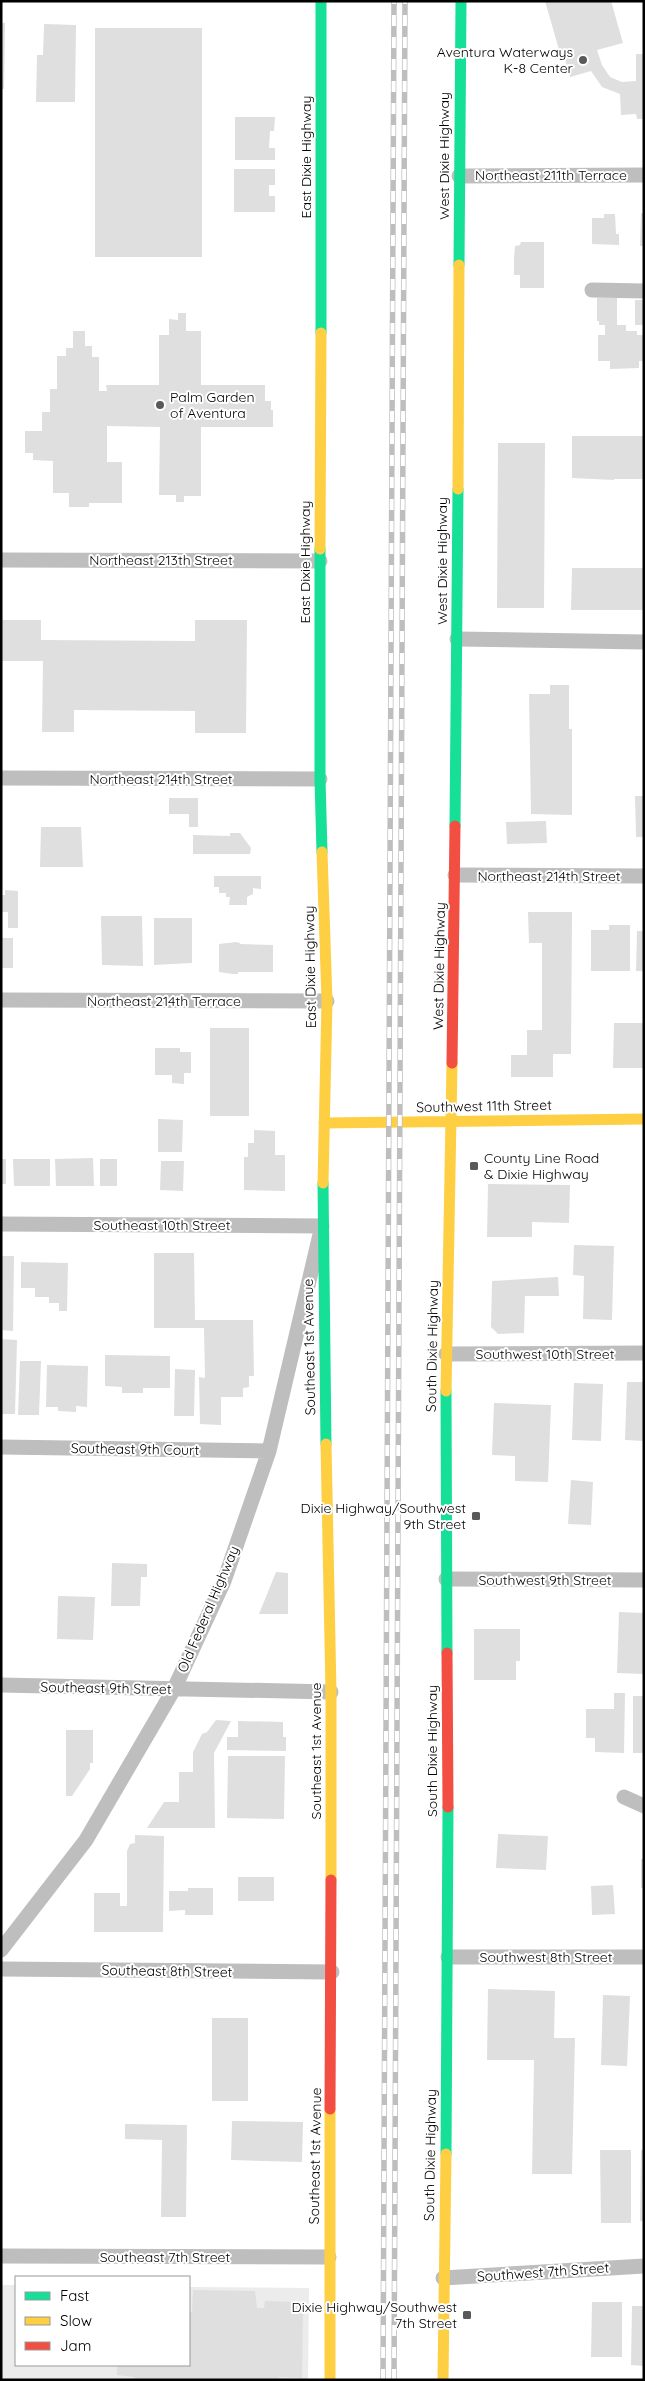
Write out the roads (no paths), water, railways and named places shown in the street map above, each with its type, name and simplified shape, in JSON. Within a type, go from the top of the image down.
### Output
[{"type":"main road","name":"East Dixie Highway","points":[[321,1],[320,779],[326,1001],[324,1123]]},
{"type":"main road","name":"West Dixie Highway","points":[[450,1122],[455,875],[461,1]]},
{"type":"main road","name":"Southwest 11th Street","points":[[324,1123],[644,1119]]},
{"type":"main road","name":"South Dixie Highway","points":[[443,2380],[448,1957],[446,1354],[450,1122]]},
{"type":"main road","name":"Southeast 1st Avenue","points":[[324,1123],[322,1226],[331,1692],[330,2380]]},
{"type":"street","name":"Northeast 211th Terrace","points":[[459,176],[644,175]]},
{"type":"street","points":[[592,290],[644,291]]},
{"type":"street","name":"Northeast 213th Street","points":[[1,560],[320,560]]},
{"type":"street","points":[[457,639],[644,642]]},
{"type":"street","name":"Northeast 214th Street","points":[[1,778],[320,779]]},
{"type":"street","name":"Northeast 214th Street","points":[[455,875],[644,876]]},
{"type":"street","name":"Northeast 214th Terrace","points":[[1,1000],[326,1001]]},
{"type":"street","name":"Southeast 10th Street","points":[[1,1224],[322,1226]]},
{"type":"street","name":"Old Federal Highway","points":[[1,1950],[86,1840],[174,1689],[224,1580],[269,1451],[322,1226]]},
{"type":"street","name":"Southwest 10th Street","points":[[446,1354],[644,1353]]},
{"type":"street","name":"Southeast 9th Court","points":[[1,1447],[269,1451]]},
{"type":"street","name":"Southwest 9th Street","points":[[446,1579],[644,1580]]},
{"type":"street","name":"Southeast 9th Street","points":[[1,1685],[331,1692]]},
{"type":"street","points":[[624,1797],[644,1806]]},
{"type":"street","name":"Southwest 8th Street","points":[[448,1957],[644,1957]]},
{"type":"street","name":"Southeast 8th Street","points":[[1,1969],[332,1972]]},
{"type":"street","name":"Southeast 7th Street","points":[[1,2256],[329,2257]]},
{"type":"street","name":"Southwest 7th Street","points":[[443,2278],[644,2266]]},
{"type":"railway","points":[[383,2380],[394,1]]},
{"type":"railway","points":[[394,2380],[405,1]]},
{"type":"place","name":"Aventura Waterways K-8 Center","points":[[583,60]]},
{"type":"place","name":"Palm Garden of Aventura","points":[[160,405]]},
{"type":"place","name":"County Line Road & Dixie Highway","points":[[474,1166]]},
{"type":"place","name":"Dixie Highway/Southwest 9th Street","points":[[476,1516]]},
{"type":"place","name":"Dixie Highway/Southwest 7th Street","points":[[467,2315]]}]
